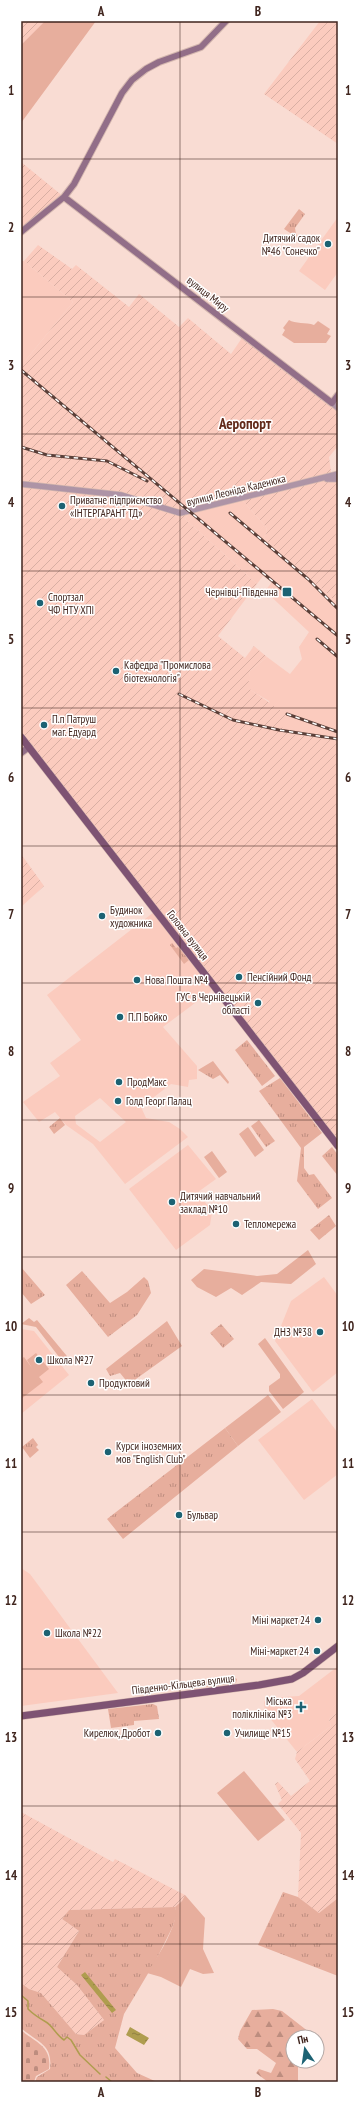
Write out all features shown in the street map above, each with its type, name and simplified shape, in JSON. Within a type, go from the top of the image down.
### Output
[{"type":"main road","points":[[21,232],[64,197],[74,184],[122,93],[132,80],[146,69],[160,62],[201,47],[226,21]]},
{"type":"main road","name":"вулиця Миру","points":[[64,197],[332,403]]},
{"type":"main road","points":[[332,403],[338,395]]},
{"type":"main road","name":"Головна вулиця","points":[[21,737],[338,1146]]},
{"type":"main road","points":[[21,753],[29,747]]},
{"type":"main road","name":"Південно-Кільцева вулиця","points":[[21,1716],[259,1685],[292,1679],[303,1673],[338,1646]]},
{"type":"street","name":"вулиця Миру","points":[[332,403],[338,408]]},
{"type":"street","name":"вулиця Леоніда Каденюка","points":[[21,484],[121,495],[180,513],[338,474]]},
{"type":"street","points":[[323,478],[338,479]]},
{"type":"shaded area","points":[[21,21],[45,21],[21,45]]},
{"type":"shaded area","points":[[320,21],[338,21],[338,144],[264,94]]},
{"type":"shaded area","points":[[21,162],[64,197],[21,231]]},
{"type":"shaded area","name":"Дитячий садок №46 \"Сонечко\"","points":[[338,217],[338,272],[325,290],[299,271]]},
{"type":"shaded area","points":[[38,245],[72,269],[76,265],[129,307],[139,294],[179,327],[188,318],[231,354],[244,335],[338,406],[338,446],[329,457],[332,479],[338,480],[338,603],[264,538],[267,532],[266,527],[242,500],[190,511],[185,519],[257,584],[218,636],[245,658],[254,646],[267,657],[250,671],[248,688],[286,714],[281,732],[338,741],[338,1144],[21,735],[21,366],[73,302],[24,261]]},
{"type":"shaded area","points":[[21,261],[24,261],[73,302],[21,366]]},
{"type":"shaded area","points":[[242,500],[266,527],[267,532],[264,538],[338,603],[338,741],[281,732],[269,701],[247,688],[250,671],[267,657],[290,674],[302,659],[299,647],[309,632],[265,591],[272,582],[263,576],[257,584],[185,519],[190,511]]},
{"type":"shaded area","points":[[21,854],[44,886],[21,907]]},
{"type":"shaded area","points":[[154,912],[212,988],[211,991],[163,1027],[197,1066],[197,1079],[189,1080],[188,1087],[171,1084],[141,1107],[146,1118],[169,1122],[180,1129],[188,1137],[125,1184],[93,1144],[66,1125],[55,1112],[39,1122],[23,1102],[60,1076],[50,1063],[81,1040],[47,995]],"holes":[[[100,1098],[126,1122],[100,1142],[76,1124],[75,1116]]]},
{"type":"shaded area","name":"Дитячий навчальний заклад №10","points":[[188,1145],[216,1179],[198,1192],[212,1212],[210,1225],[176,1250],[129,1189]]},
{"type":"shaded area","points":[[324,1277],[338,1296],[338,1372],[313,1392],[275,1341],[291,1301]]},
{"type":"shaded area","name":"Школа №27","points":[[21,1329],[34,1331],[69,1375],[21,1414]]},
{"type":"shaded area","points":[[312,1399],[338,1433],[338,1474],[304,1500],[258,1440]]},
{"type":"shaded area","name":"Школа №22","points":[[21,1568],[30,1574],[118,1693],[21,1706]]},
{"type":"shaded area","name":"Міська поліклініка №3","points":[[337,1667],[338,1712],[329,1719],[331,1726],[297,1752],[265,1712],[264,1702],[267,1698],[299,1696]]},
{"type":"shaded area","points":[[338,1712],[338,1898],[319,1913],[298,1897],[301,1833],[278,1804],[282,1800],[275,1784],[278,1782],[291,1796],[310,1781],[295,1759],[297,1752],[331,1726],[329,1719]]},
{"type":"shaded area","points":[[21,1812],[113,1862],[115,1859],[185,1895],[182,1901],[175,1907],[69,1910],[62,1919],[79,1931],[57,1967],[77,1985],[104,2020],[84,2035],[76,2034],[41,1993],[29,1989],[21,1983]]},
{"type":"green space","points":[[45,21],[96,21],[21,123],[21,45]]},
{"type":"green space","points":[[299,209],[305,214],[295,228],[296,234],[301,240],[284,229]]},
{"type":"green space","points":[[289,320],[314,325],[318,321],[330,329],[327,334],[331,336],[326,343],[294,343],[282,335],[285,330],[283,328]]},
{"type":"green space","points":[[172,943],[176,948],[178,947],[189,960],[184,964],[170,945]]},
{"type":"green space","points":[[247,1040],[275,1076],[262,1086],[235,1050]]},
{"type":"green space","points":[[213,1061],[229,1082],[228,1084],[220,1075],[213,1079],[198,1070]]},
{"type":"green space","points":[[280,1078],[322,1133],[304,1147],[304,1168],[309,1175],[314,1174],[332,1198],[318,1209],[297,1181],[301,1148],[259,1091]]},
{"type":"green space","points":[[60,1118],[65,1125],[54,1134],[49,1127]]},
{"type":"green space","points":[[259,1120],[275,1141],[266,1147],[251,1126]]},
{"type":"green space","points":[[248,1127],[264,1150],[255,1157],[239,1134]]},
{"type":"green space","points":[[332,1147],[338,1155],[338,1176],[322,1156]]},
{"type":"green space","points":[[212,1151],[227,1172],[219,1178],[204,1157]]},
{"type":"green space","points":[[329,1215],[336,1226],[319,1240],[310,1230]]},
{"type":"green space","points":[[308,1250],[316,1264],[291,1284],[261,1282],[242,1295],[231,1288],[216,1297],[197,1287],[191,1280],[204,1269],[257,1276],[277,1274]]},
{"type":"green space","points":[[21,1267],[45,1295],[31,1304],[21,1292]]},
{"type":"green space","points":[[82,1271],[110,1303],[127,1292],[144,1277],[148,1281],[151,1293],[137,1315],[108,1337],[66,1285]]},
{"type":"green space","points":[[29,1318],[34,1322],[37,1320],[71,1361],[66,1366],[36,1327],[21,1324]]},
{"type":"green space","points":[[167,1321],[182,1346],[129,1384],[120,1373],[110,1376],[106,1369]]},
{"type":"green space","points":[[221,1324],[234,1339],[223,1348],[210,1333]]},
{"type":"green space","points":[[265,1338],[304,1392],[283,1409],[269,1391],[269,1386],[280,1378],[280,1374],[258,1344]]},
{"type":"green space","points":[[36,1353],[49,1369],[39,1377],[43,1382],[21,1399],[21,1359],[24,1357],[32,1368],[27,1360]]},
{"type":"green space","points":[[268,1395],[281,1412],[238,1446],[225,1428]]},
{"type":"green space","points":[[225,1428],[238,1446],[123,1539],[107,1519]]},
{"type":"green space","points":[[33,1438],[38,1445],[36,1447],[39,1450],[30,1458],[22,1447]]},
{"type":"green space","points":[[233,1677],[237,1679],[236,1683],[205,1687],[203,1685],[206,1681]]},
{"type":"green space","points":[[153,1704],[157,1706],[159,1719],[134,1721],[134,1725],[111,1728],[108,1709]]},
{"type":"green space","points":[[244,1771],[285,1820],[258,1841],[217,1793]]},
{"type":"green space","points":[[283,1892],[298,1897],[319,1913],[338,1898],[338,1976],[258,1945]]},
{"type":"green space","points":[[185,1895],[205,1918],[203,1949],[214,1973],[203,1974],[190,1969],[181,1987],[161,1977],[147,1973],[162,1950],[171,1931],[176,1914],[175,1907],[182,1901]]},
{"type":"green space","points":[[175,1907],[177,1914],[172,1928],[156,1960],[124,2014],[115,2048],[137,2073],[157,2082],[35,2082],[37,2077],[50,2069],[50,2061],[47,2049],[21,2028],[21,1983],[29,1989],[41,1993],[76,2034],[84,2035],[104,2020],[77,1985],[57,1967],[79,1931],[62,1919],[69,1910]]},
{"type":"green space","points":[[273,2009],[282,2011],[305,2029],[285,2029],[285,2069],[298,2069],[298,2082],[268,2082],[256,2073],[259,2069],[271,2073],[276,2063],[257,2049],[247,2049],[238,2039],[240,2031],[252,2010]]},
{"type":"green space","points":[[21,2030],[42,2046],[48,2055],[49,2069],[36,2076],[34,2082],[21,2082]]},
{"type":"water","points":[[85,1972],[116,2010],[112,2013],[81,1975]]},
{"type":"water","points":[[130,2027],[149,2038],[144,2045],[126,2035]]},
{"type":"waterway","points":[[21,1995],[28,2001],[28,2009],[48,2024],[64,2040],[67,2037],[71,2040],[80,2055],[100,2074]]},
{"type":"waterway","points":[[106,2077],[112,2082]]},
{"type":"railway","points":[[21,370],[338,636]]},
{"type":"railway","points":[[21,447],[47,455],[107,461],[147,481]]},
{"type":"railway","points":[[230,513],[308,579],[338,609]]},
{"type":"railway","points":[[317,639],[338,657]]},
{"type":"railway","points":[[179,694],[233,720],[279,730],[338,739]]},
{"type":"railway","points":[[287,714],[338,732]]},
{"type":"place","name":"Дитячий садок №46 \"Сонечко\"","points":[[328,244]]},
{"type":"place","name":"Приватне підприємство «ІНТЕРГАРАНТ ТД»","points":[[62,506]]},
{"type":"place","name":"Чернівці-Південна","points":[[287,592]]},
{"type":"place","name":"Спортзал ЧФ НТУ ХПІ","points":[[40,603]]},
{"type":"place","name":"Кафедра \"Промислова біотехнологія\"","points":[[116,671]]},
{"type":"place","name":"П.п Патруш маг. Едуард","points":[[44,725]]},
{"type":"place","name":"Будинок художника","points":[[102,916]]},
{"type":"place","name":"Пенсійний Фонд","points":[[239,977]]},
{"type":"place","name":"Нова Пошта №4","points":[[137,980]]},
{"type":"place","name":"ГУС в Чернівецькій області","points":[[258,1003]]},
{"type":"place","name":"П.П Бойко","points":[[120,1017]]},
{"type":"place","name":"ПродМакс","points":[[119,1082]]},
{"type":"place","name":"Голд Георг Палац","points":[[118,1101]]},
{"type":"place","name":"Дитячий навчальний заклад №10","points":[[172,1202]]},
{"type":"place","name":"Тепломережа","points":[[236,1224]]},
{"type":"place","name":"ДНЗ №38","points":[[320,1332]]},
{"type":"place","name":"Школа №27","points":[[39,1360]]},
{"type":"place","name":"Продуктовий","points":[[91,1383]]},
{"type":"place","name":"Курси іноземних мов \"English Club\"","points":[[108,1452]]},
{"type":"place","name":"Бульвар","points":[[179,1515]]},
{"type":"place","name":"Міні маркет 24","points":[[318,1620]]},
{"type":"place","name":"Школа №22","points":[[47,1633]]},
{"type":"place","name":"Міні-маркет 24","points":[[317,1651]]},
{"type":"place","name":"Міська поліклініка №3","points":[[301,1707]]},
{"type":"place","name":"Кирелюк, Дробот","points":[[158,1733]]},
{"type":"place","name":"Училище №15","points":[[227,1733]]},
{"type":"district","name":"Аеропорт","points":[[245,424]]}]
